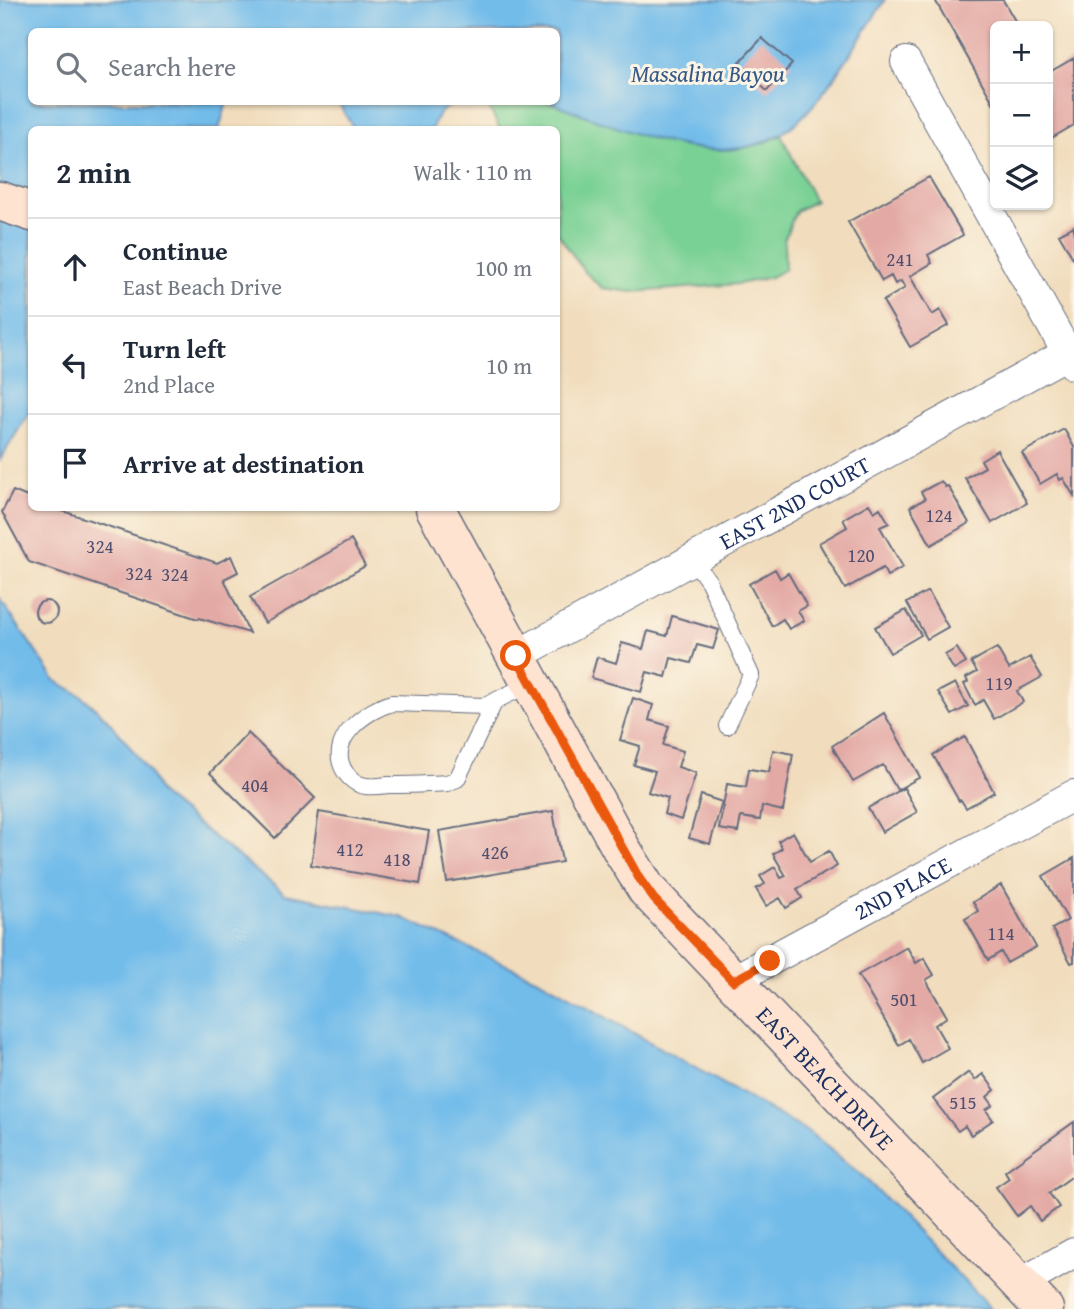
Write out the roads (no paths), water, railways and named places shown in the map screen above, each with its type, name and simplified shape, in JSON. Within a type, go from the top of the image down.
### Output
[{"type":"street","points":[[906,62],[1072,356]]},
{"type":"street","points":[[0,201],[28,211]]},
{"type":"street","name":"EAST 2ND COURT","points":[[524,669],[693,560],[1072,356]]},
{"type":"street","name":"EAST BEACH DRIVE","points":[[437,511],[639,878],[654,899],[1032,1297]]},
{"type":"street","name":"2ND PLACE","points":[[733,981],[1074,795]]},
{"type":"street","points":[[1032,1297],[1074,1253]]},
{"type":"lane","points":[[693,560],[709,582],[751,675],[727,726]]},
{"type":"lane","points":[[494,703],[485,706],[453,706],[393,703],[377,707],[363,715],[348,731],[340,747],[341,765],[350,779],[366,786],[447,783],[457,779],[494,703],[524,669]]},
{"type":"water","name":"Massalina Bayou","points":[[0,0],[885,0],[809,110],[797,122],[770,140],[740,148],[708,149],[674,144],[557,105],[560,105],[560,28],[28,28],[28,105],[226,105],[220,126],[28,126],[28,414],[0,460]]},
{"type":"water","points":[[340,105],[452,105],[440,113],[433,126],[352,126]]},
{"type":"water","points":[[0,599],[55,680],[82,696],[104,716],[150,774],[160,794],[285,894],[401,917],[540,980],[810,1133],[865,1178],[991,1309],[0,1309]]}]
